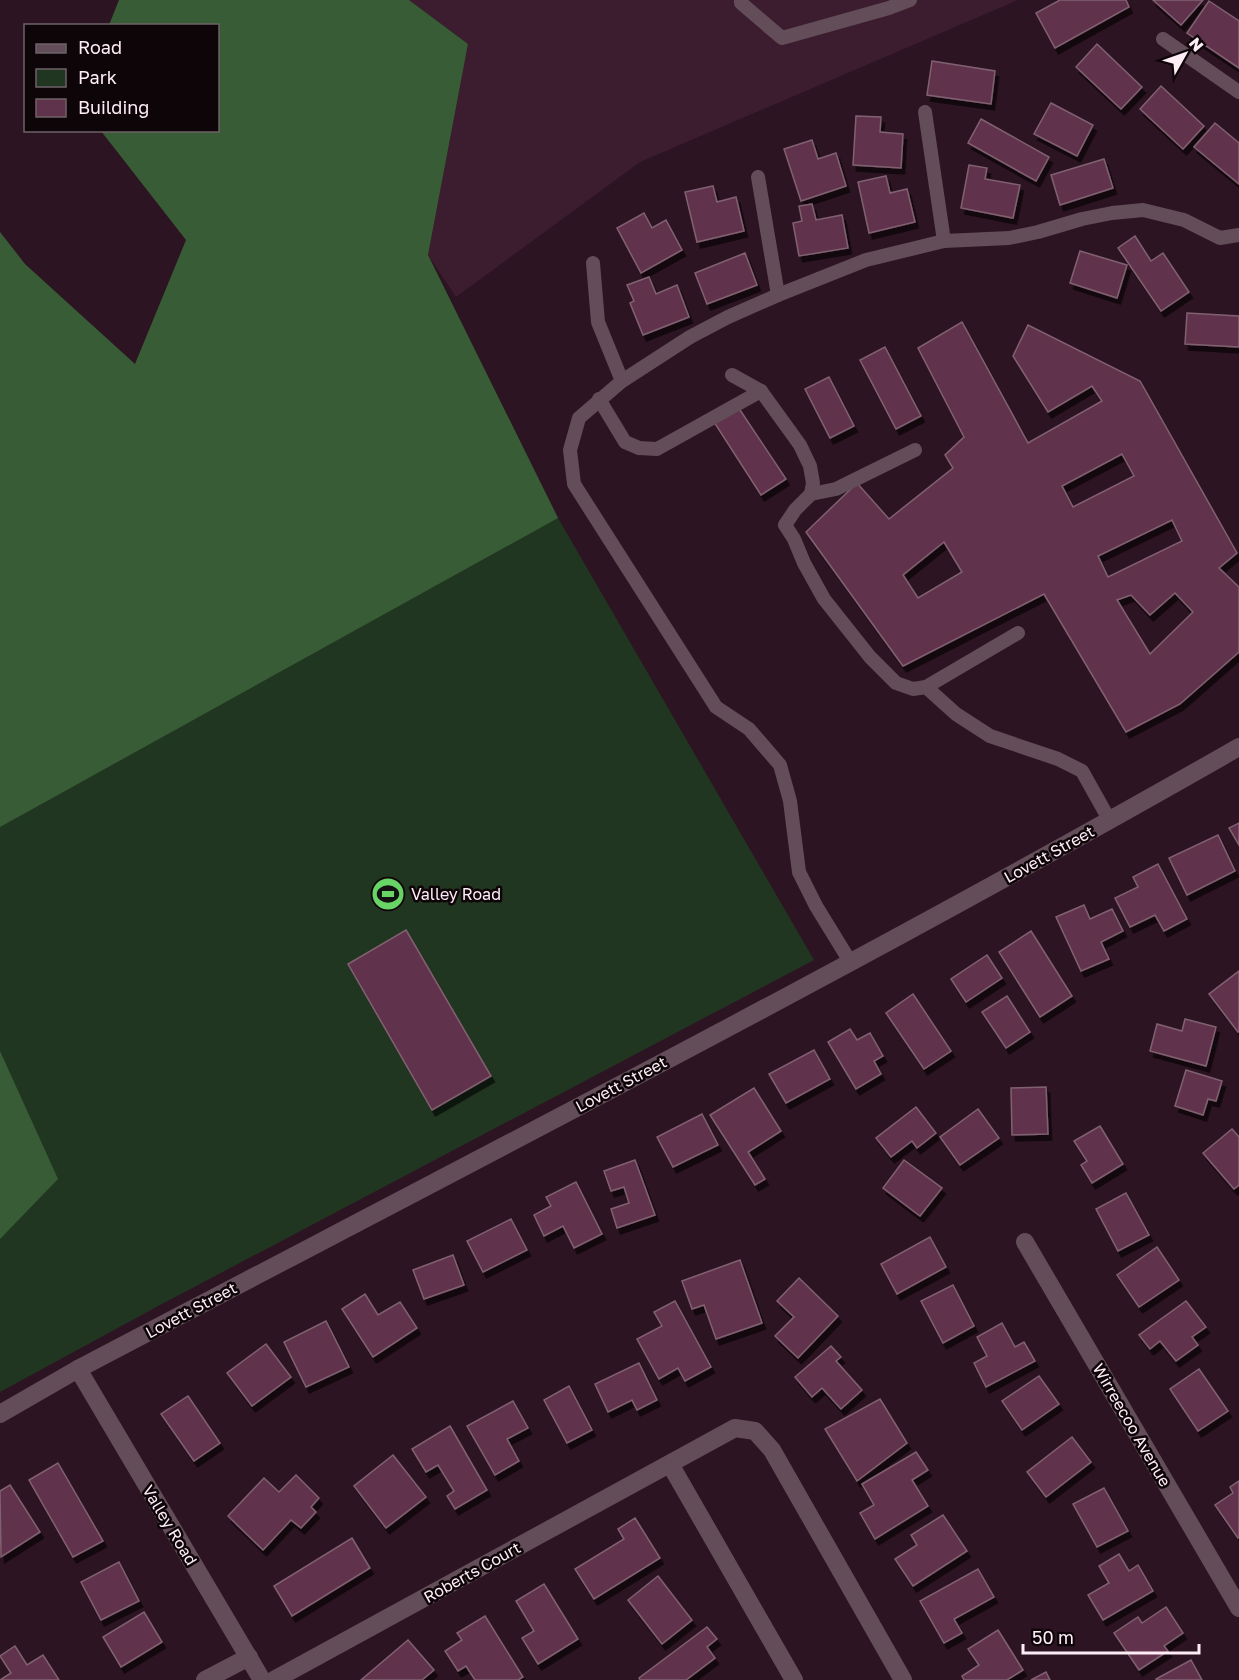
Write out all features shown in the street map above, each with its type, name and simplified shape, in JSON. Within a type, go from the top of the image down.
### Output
[{"type":"street","name":"Lovett Street","points":[[0,1414],[78,1369],[850,963],[1110,821],[1239,747]]},
{"type":"street","name":"Wirreecoo Avenue","points":[[1025,1242],[1238,1602]]},
{"type":"street","name":"Valley Road","points":[[78,1369],[262,1680]]},
{"type":"street","name":"Roberts Court","points":[[274,1680],[735,1428],[755,1431],[772,1450],[903,1680]]},
{"type":"street","points":[[670,1464],[794,1680]]},
{"type":"street","points":[[205,1680],[249,1657]]},
{"type":"lane","points":[[741,0],[741,3],[782,38],[910,0]]},
{"type":"lane","points":[[1163,39],[1239,92]]},
{"type":"lane","points":[[925,112],[944,241]]},
{"type":"lane","points":[[758,177],[778,295]]},
{"type":"lane","points":[[850,963],[799,872],[790,801],[780,765],[749,729],[716,706],[574,484],[570,450],[579,418],[622,381],[690,337],[778,295],[866,261],[944,241],[1009,238],[1092,217],[1143,210],[1184,220],[1220,238],[1239,235]]},
{"type":"lane","points":[[593,263],[598,322],[622,381]]},
{"type":"lane","points":[[732,375],[761,391],[800,445],[810,466],[813,483],[811,494]]},
{"type":"lane","points":[[599,399],[625,442],[639,448],[657,449],[761,391]]},
{"type":"lane","points":[[915,450],[836,489],[811,494],[795,510],[785,525],[824,599],[870,657],[896,683],[913,689],[926,687],[1018,633]]},
{"type":"lane","points":[[926,687],[956,714],[990,735],[1058,759],[1082,771],[1110,821]]},
{"type":"shaded area","points":[[409,0],[1018,0],[640,162],[456,297],[428,255],[468,44]]},
{"type":"green space","points":[[119,0],[409,0],[468,44],[428,255],[558,518],[0,827],[0,232],[25,264],[135,364],[186,240],[102,132],[219,132],[219,24],[109,24]]},
{"type":"green space","name":"Valley Road","points":[[428,255],[558,518],[814,960],[160,1305],[0,1392],[0,451]]},
{"type":"green space","points":[[0,1051],[58,1179],[0,1239]]},
{"type":"building","points":[[1060,0],[1126,0],[1129,7],[1055,48],[1036,13]]},
{"type":"building","points":[[1153,0],[1203,0],[1181,25]]},
{"type":"building","points":[[1209,1],[1239,21],[1239,68],[1187,33]]},
{"type":"building","points":[[1097,44],[1142,87],[1121,109],[1076,67]]},
{"type":"building","points":[[932,61],[995,71],[991,104],[927,95]]},
{"type":"building","points":[[1161,86],[1204,126],[1183,149],[1140,109]]},
{"type":"building","points":[[1051,103],[1093,125],[1077,156],[1034,134]]},
{"type":"building","points":[[856,116],[881,117],[880,132],[903,134],[901,168],[853,165]]},
{"type":"building","points":[[981,119],[1049,157],[1036,181],[968,143]]},
{"type":"building","points":[[1215,123],[1239,143],[1239,184],[1194,147]]},
{"type":"building","points":[[812,140],[818,159],[836,153],[846,186],[801,201],[784,149]]},
{"type":"building","points":[[1104,159],[1113,188],[1060,205],[1051,175]]},
{"type":"building","points":[[969,165],[987,168],[985,179],[1020,185],[1013,218],[961,208]]},
{"type":"building","points":[[886,176],[890,193],[907,189],[915,222],[869,233],[858,182]]},
{"type":"building","points":[[713,186],[717,202],[736,197],[744,231],[697,242],[685,192]]},
{"type":"building","points":[[812,204],[816,220],[842,215],[848,248],[799,256],[793,223],[802,221],[799,206]]},
{"type":"building","points":[[644,213],[652,228],[666,220],[682,250],[641,273],[617,228]]},
{"type":"building","points":[[1135,236],[1151,261],[1163,253],[1189,292],[1161,311],[1118,248]]},
{"type":"building","points":[[1080,251],[1127,265],[1117,298],[1070,283]]},
{"type":"building","points":[[745,253],[757,285],[707,304],[695,273]]},
{"type":"building","points":[[649,277],[656,294],[677,285],[689,317],[643,335],[630,303],[634,301],[627,285]]},
{"type":"building","points":[[1187,313],[1239,316],[1239,347],[1185,344]]},
{"type":"building","points":[[962,322],[1028,443],[1102,401],[1092,386],[1048,412],[1013,356],[1028,325],[1140,381],[1237,553],[1219,568],[1239,587],[1239,652],[1180,704],[1126,732],[1044,594],[903,666],[806,532],[857,483],[889,519],[953,468],[945,455],[964,437],[918,348]],"holes":[[[1122,454],[1134,476],[1073,507],[1062,486]],[[1172,520],[1182,541],[1108,577],[1098,556]],[[944,542],[962,572],[918,598],[903,575]],[[1175,593],[1193,612],[1150,654],[1117,600],[1131,595],[1150,615]]]},
{"type":"building","points":[[885,347],[921,416],[896,429],[860,360]]},
{"type":"building","points":[[829,377],[854,426],[830,438],[805,389]]},
{"type":"building","points":[[738,407],[786,479],[761,495],[714,422]]},
{"type":"building","points":[[1239,823],[1239,845],[1229,828]]},
{"type":"building","points":[[1218,835],[1235,871],[1187,895],[1169,858]]},
{"type":"building","points":[[1158,864],[1187,919],[1164,931],[1155,915],[1130,927],[1115,898],[1138,887],[1133,877]]},
{"type":"building","points":[[1084,905],[1090,919],[1112,909],[1123,931],[1101,942],[1109,959],[1081,971],[1056,917]]},
{"type":"building","points":[[406,930],[491,1076],[432,1110],[348,964]]},
{"type":"building","points":[[1031,931],[1072,996],[1040,1017],[999,952]]},
{"type":"building","points":[[987,955],[1002,978],[966,1002],[951,979]]},
{"type":"building","points":[[1239,971],[1239,1031],[1238,1032],[1209,994]]},
{"type":"building","points":[[913,994],[951,1051],[924,1069],[886,1013]]},
{"type":"building","points":[[1007,996],[1030,1032],[1006,1048],[982,1012]]},
{"type":"building","points":[[1185,1019],[1216,1027],[1206,1066],[1150,1051],[1157,1024],[1182,1031]]},
{"type":"building","points":[[850,1029],[857,1040],[870,1033],[883,1056],[874,1061],[881,1074],[856,1089],[828,1042]]},
{"type":"building","points":[[814,1050],[830,1079],[786,1103],[769,1074]]},
{"type":"building","points":[[1186,1070],[1222,1081],[1216,1101],[1208,1099],[1203,1115],[1175,1106]]},
{"type":"building","points":[[1046,1087],[1048,1134],[1012,1135],[1011,1088]]},
{"type":"building","points":[[754,1088],[781,1131],[748,1152],[765,1179],[755,1185],[710,1115]]},
{"type":"building","points":[[916,1107],[936,1133],[917,1148],[912,1141],[891,1157],[876,1138]]},
{"type":"building","points":[[978,1109],[999,1138],[960,1165],[940,1137]]},
{"type":"building","points":[[702,1114],[718,1145],[673,1167],[657,1137]]},
{"type":"building","points":[[1100,1126],[1123,1164],[1092,1183],[1081,1165],[1087,1161],[1074,1141]]},
{"type":"building","points":[[1232,1129],[1239,1137],[1239,1185],[1234,1189],[1203,1153]]},
{"type":"building","points":[[635,1160],[655,1215],[617,1228],[611,1209],[629,1203],[624,1187],[611,1191],[604,1171]]},
{"type":"building","points":[[904,1160],[942,1188],[920,1216],[883,1188]]},
{"type":"building","points":[[576,1182],[602,1234],[574,1248],[563,1226],[544,1236],[534,1215],[551,1206],[546,1197]]},
{"type":"building","points":[[1126,1193],[1149,1235],[1118,1251],[1096,1209]]},
{"type":"building","points":[[511,1219],[527,1250],[483,1272],[467,1241]]},
{"type":"building","points":[[930,1237],[946,1267],[897,1294],[881,1264]]},
{"type":"building","points":[[1157,1247],[1179,1280],[1139,1307],[1117,1275]]},
{"type":"building","points":[[453,1255],[464,1285],[424,1299],[413,1270]]},
{"type":"building","points":[[740,1260],[762,1323],[716,1339],[704,1305],[692,1309],[682,1281]]},
{"type":"building","points":[[799,1278],[838,1316],[798,1358],[775,1336],[794,1317],[777,1301]]},
{"type":"building","points":[[953,1285],[974,1326],[943,1343],[921,1301]]},
{"type":"building","points":[[365,1294],[378,1315],[400,1302],[417,1328],[373,1357],[342,1309]]},
{"type":"building","points":[[675,1301],[711,1367],[685,1381],[678,1368],[659,1379],[637,1339],[662,1326],[654,1312]]},
{"type":"building","points":[[1186,1301],[1206,1327],[1192,1337],[1198,1345],[1176,1361],[1160,1341],[1150,1349],[1139,1335]]},
{"type":"building","points":[[326,1321],[349,1367],[306,1387],[284,1342]]},
{"type":"building","points":[[1002,1323],[1015,1347],[1024,1342],[1035,1361],[986,1387],[974,1363],[987,1356],[977,1337]]},
{"type":"building","points":[[266,1344],[291,1377],[252,1406],[227,1373]]},
{"type":"building","points":[[831,1346],[841,1357],[836,1361],[862,1390],[841,1409],[822,1388],[812,1397],[795,1377]]},
{"type":"building","points":[[639,1363],[657,1400],[637,1410],[632,1400],[608,1412],[595,1384]]},
{"type":"building","points":[[1199,1369],[1228,1411],[1198,1431],[1170,1389]]},
{"type":"building","points":[[1039,1376],[1059,1404],[1022,1430],[1002,1401]]},
{"type":"building","points":[[569,1386],[592,1430],[567,1443],[544,1400]]},
{"type":"building","points":[[188,1396],[220,1443],[194,1461],[161,1414]]},
{"type":"building","points":[[880,1399],[907,1443],[857,1481],[825,1429]]},
{"type":"building","points":[[513,1401],[528,1428],[507,1439],[519,1461],[495,1475],[467,1426]]},
{"type":"building","points":[[450,1426],[487,1490],[455,1509],[447,1496],[454,1491],[438,1465],[426,1472],[412,1449]]},
{"type":"building","points":[[1072,1437],[1091,1462],[1046,1497],[1027,1472]]},
{"type":"building","points":[[916,1452],[928,1470],[912,1480],[928,1506],[875,1539],[860,1513],[874,1505],[862,1484]]},
{"type":"building","points":[[393,1455],[426,1497],[386,1528],[354,1486]]},
{"type":"building","points":[[58,1463],[103,1541],[73,1557],[29,1480]]},
{"type":"building","points":[[296,1475],[319,1498],[311,1507],[316,1512],[301,1528],[291,1520],[263,1550],[228,1516],[264,1478],[279,1492]]},
{"type":"building","points":[[1239,1481],[1238,1538],[1215,1505],[1233,1493],[1230,1487]]},
{"type":"building","points":[[10,1485],[40,1532],[1,1557],[0,1491]]},
{"type":"building","points":[[1104,1488],[1128,1531],[1097,1547],[1073,1504]]},
{"type":"building","points":[[943,1515],[967,1551],[913,1586],[895,1559],[917,1545],[911,1535]]},
{"type":"building","points":[[635,1518],[660,1558],[594,1599],[575,1569],[624,1539],[618,1529]]},
{"type":"building","points":[[352,1538],[370,1568],[292,1616],[274,1586]]},
{"type":"building","points":[[1119,1554],[1129,1571],[1138,1565],[1153,1591],[1103,1620],[1088,1595],[1109,1583],[1099,1566]]},
{"type":"building","points":[[119,1562],[139,1601],[101,1620],[81,1582]]},
{"type":"building","points":[[978,1569],[994,1597],[954,1619],[962,1633],[944,1643],[920,1601]]},
{"type":"building","points":[[658,1576],[692,1620],[662,1644],[628,1600]]},
{"type":"building","points":[[544,1584],[578,1639],[538,1664],[522,1638],[534,1631],[516,1601]]},
{"type":"building","points":[[1166,1607],[1183,1633],[1164,1646],[1168,1651],[1139,1670],[1114,1633],[1138,1617],[1142,1623]]},
{"type":"building","points":[[144,1612],[162,1642],[121,1667],[103,1637]]},
{"type":"building","points":[[485,1616],[523,1677],[518,1680],[475,1680],[466,1666],[458,1671],[445,1651],[462,1640],[457,1633]]},
{"type":"building","points":[[707,1627],[717,1639],[707,1647],[715,1658],[686,1680],[640,1680],[639,1678]]},
{"type":"building","points":[[998,1630],[1023,1670],[1007,1680],[964,1680],[962,1676],[979,1665],[968,1649]]},
{"type":"building","points":[[408,1640],[434,1670],[422,1680],[361,1680]]},
{"type":"building","points":[[15,1646],[27,1665],[43,1655],[59,1680],[0,1680],[11,1673],[0,1656]]},
{"type":"building","points":[[1191,1660],[1202,1680],[1156,1680],[1156,1679]]},
{"type":"building","points":[[1046,1672],[1050,1680],[1031,1680]]},
{"type":"place","name":"Valley Road","points":[[388,894]]}]
